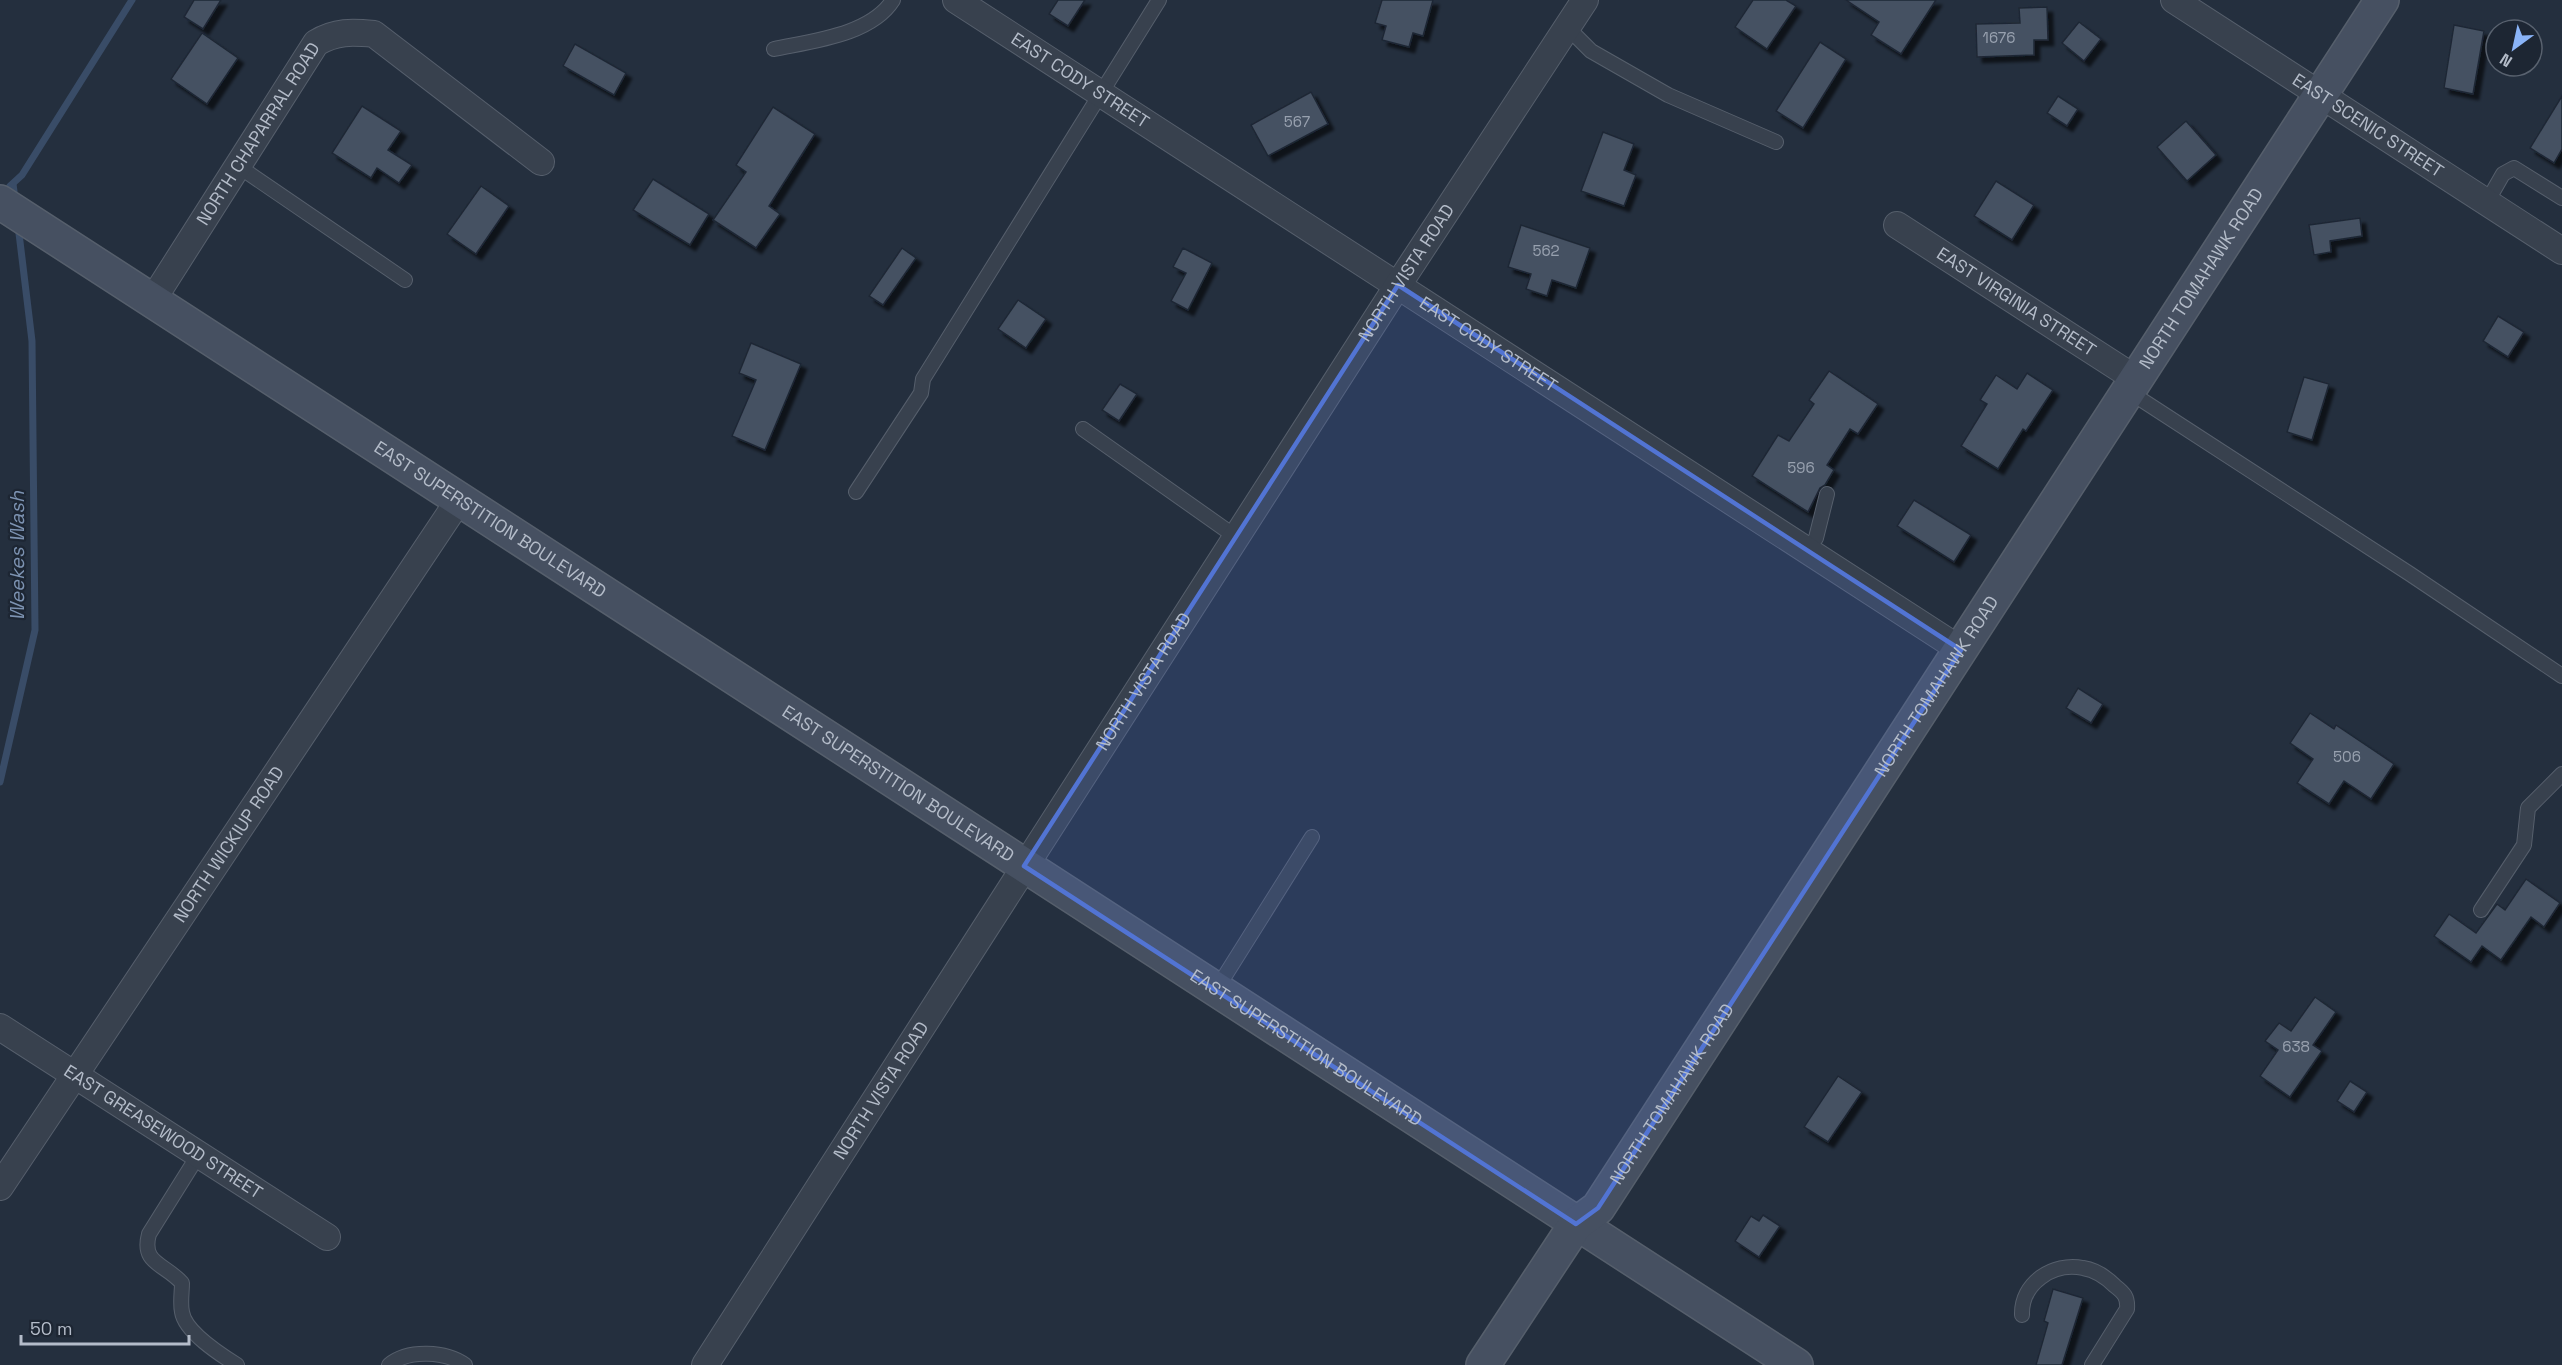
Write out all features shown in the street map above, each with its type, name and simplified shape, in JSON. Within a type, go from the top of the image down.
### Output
[{"type":"main road","name":"NORTH TOMAHAWK ROAD","points":[[1483,1365],[1576,1224],[1598,1208],[2382,0]]},
{"type":"main road","name":"EAST SUPERSTITION BOULEVARD","points":[[0,202],[1796,1365]]},
{"type":"street","name":"EAST CODY STREET","points":[[957,0],[1961,650]]},
{"type":"street","name":"NORTH VISTA ROAD","points":[[705,1365],[1398,285],[1585,0]]},
{"type":"street","name":"EAST SCENIC STREET","points":[[2174,0],[2562,251]]},
{"type":"street","name":"NORTH CHAPARRAL ROAD","points":[[152,301],[316,43],[328,35],[343,32],[374,34],[542,162]]},
{"type":"street","name":"EAST VIRGINIA STREET","points":[[1896,225],[2132,385]]},
{"type":"street","name":"NORTH WICKIUP ROAD","points":[[0,1187],[459,500]]},
{"type":"street","name":"EAST GREASEWOOD STREET","points":[[0,1027],[327,1237]]},
{"type":"lane","points":[[774,48],[834,37],[884,14],[893,0]]},
{"type":"lane","points":[[856,492],[921,393],[923,379],[1160,0]]},
{"type":"lane","points":[[1567,27],[1591,51],[1668,95],[1776,142]]},
{"type":"lane","points":[[238,166],[405,280]]},
{"type":"lane","points":[[2487,202],[2504,174],[2514,168],[2562,198]]},
{"type":"lane","points":[[2132,385],[2562,676]]},
{"type":"lane","points":[[1083,429],[1236,537]]},
{"type":"lane","points":[[1807,551],[1816,538],[1827,495]]},
{"type":"lane","points":[[2481,910],[2524,845],[2528,808],[2562,774]]},
{"type":"lane","points":[[1216,990],[1312,837]]},
{"type":"lane","points":[[199,1154],[149,1234],[145,1248],[149,1257],[174,1274],[182,1283],[182,1312],[186,1323],[213,1350],[237,1365]]},
{"type":"lane","points":[[2022,1315],[2025,1294],[2042,1275],[2065,1267],[2074,1267],[2099,1273],[2108,1279],[2125,1294],[2128,1300],[2127,1309],[2092,1365]]},
{"type":"lane","points":[[389,1365],[414,1354],[431,1354],[465,1365]]},
{"type":"highlighted area","points":[[1398,285],[1961,650],[1598,1208],[1576,1224],[1024,866]]},
{"type":"building","points":[[194,0],[221,0],[203,29],[184,17]]},
{"type":"building","points":[[1058,0],[1085,0],[1068,26],[1049,14]]},
{"type":"building","points":[[1382,0],[1433,0],[1423,36],[1413,33],[1409,47],[1382,40],[1386,26],[1375,23]]},
{"type":"building","points":[[1753,0],[1786,0],[1796,6],[1767,49],[1735,27]]},
{"type":"building","points":[[1846,0],[1936,0],[1901,54],[1871,35],[1879,22]]},
{"type":"building","points":[[2047,7],[2048,40],[2034,40],[2034,55],[1977,57],[1976,24],[2020,23],[2019,8]]},
{"type":"building","points":[[2079,22],[2101,39],[2084,61],[2062,43]]},
{"type":"building","points":[[2454,25],[2484,31],[2473,94],[2444,88]]},
{"type":"building","points":[[202,33],[238,58],[207,104],[171,79]]},
{"type":"building","points":[[1820,42],[1846,59],[1803,128],[1776,111]]},
{"type":"building","points":[[575,44],[626,73],[614,95],[563,66]]},
{"type":"building","points":[[1311,92],[1328,124],[1268,156],[1251,125]]},
{"type":"building","points":[[2058,96],[2078,109],[2067,126],[2047,113]]},
{"type":"building","points":[[2562,96],[2562,149],[2554,163],[2530,148]]},
{"type":"building","points":[[362,106],[401,131],[388,150],[412,165],[399,183],[377,168],[371,178],[332,153]]},
{"type":"building","points":[[773,107],[815,134],[769,206],[780,214],[756,248],[713,220],[746,172],[736,165]]},
{"type":"building","points":[[2186,121],[2216,155],[2187,181],[2157,147]]},
{"type":"building","points":[[1603,132],[1634,144],[1624,170],[1636,175],[1624,206],[1581,191]]},
{"type":"building","points":[[653,179],[709,214],[690,245],[633,210]]},
{"type":"building","points":[[1996,181],[2034,205],[2012,240],[1974,216]]},
{"type":"building","points":[[481,186],[509,206],[476,254],[447,234]]},
{"type":"building","points":[[2360,218],[2362,236],[2330,241],[2331,252],[2314,255],[2309,225]]},
{"type":"building","points":[[1521,225],[1590,248],[1576,288],[1552,280],[1547,296],[1526,289],[1531,274],[1508,267]]},
{"type":"building","points":[[902,248],[916,258],[883,305],[869,296]]},
{"type":"building","points":[[1183,248],[1212,263],[1188,310],[1171,301],[1186,273],[1173,267]]},
{"type":"building","points":[[1018,300],[1046,319],[1026,348],[998,329]]},
{"type":"building","points":[[2498,316],[2524,332],[2508,357],[2483,341]]},
{"type":"building","points":[[751,343],[801,364],[765,450],[732,436],[756,380],[739,373]]},
{"type":"building","points":[[1829,371],[1878,404],[1858,434],[1850,429],[1827,465],[1834,470],[1825,485],[1820,488],[1808,512],[1752,476],[1778,435],[1789,441],[1814,404],[1809,400]]},
{"type":"building","points":[[2027,373],[2053,390],[2026,431],[2023,429],[1998,469],[1961,446],[1987,404],[1980,400],[1996,375],[2017,389]]},
{"type":"building","points":[[2304,377],[2329,384],[2312,440],[2287,432]]},
{"type":"building","points":[[1120,384],[1137,394],[1119,421],[1102,410]]},
{"type":"building","points":[[1914,500],[1971,535],[1954,562],[1897,526]]},
{"type":"building","points":[[2078,688],[2103,704],[2091,723],[2066,708]]},
{"type":"building","points":[[2310,713],[2334,729],[2336,725],[2394,764],[2371,799],[2344,781],[2329,804],[2297,783],[2313,759],[2290,743]]},
{"type":"building","points":[[2526,879],[2560,903],[2544,927],[2531,917],[2501,960],[2482,946],[2471,962],[2434,936],[2449,914],[2476,933],[2497,904],[2505,910]]},
{"type":"building","points":[[2315,997],[2336,1012],[2313,1045],[2322,1051],[2290,1097],[2260,1076],[2278,1050],[2265,1041],[2279,1023],[2291,1031]]},
{"type":"building","points":[[1838,1076],[1862,1092],[1828,1142],[1804,1127]]},
{"type":"building","points":[[2350,1081],[2367,1092],[2354,1112],[2337,1101]]},
{"type":"building","points":[[1763,1215],[1780,1226],[1759,1257],[1735,1241],[1751,1216],[1759,1221]]},
{"type":"building","points":[[2053,1289],[2083,1298],[2062,1365],[2036,1365],[2048,1323],[2044,1321]]},
{"type":"waterway","name":"Weekes Wash","points":[[10,186],[22,175],[132,0]]},
{"type":"waterway","name":"Weekes Wash","points":[[13,184],[15,199]]},
{"type":"waterway","name":"Weekes Wash","points":[[0,782],[35,630],[32,341],[18,225]]}]
